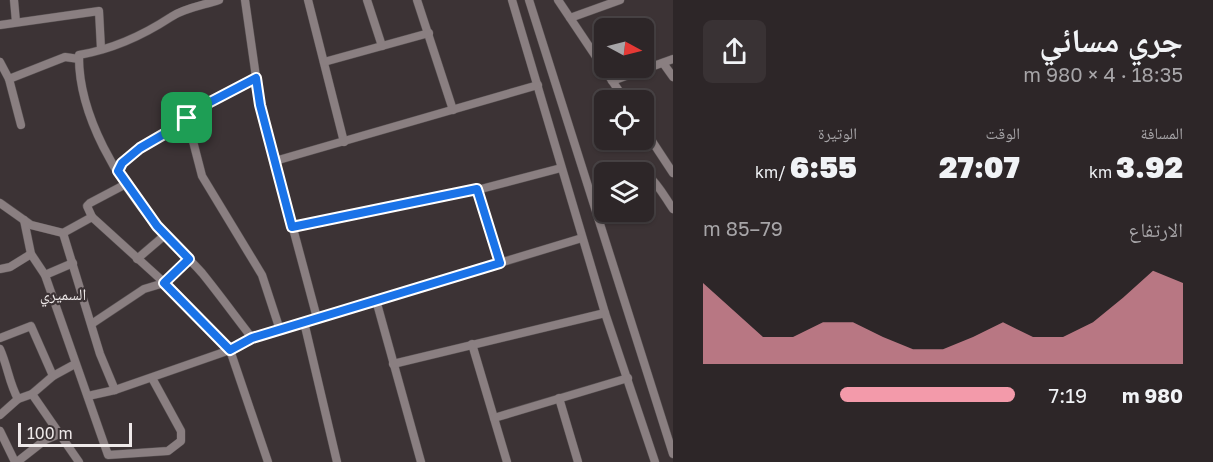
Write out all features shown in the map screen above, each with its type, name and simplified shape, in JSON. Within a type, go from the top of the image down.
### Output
[{"type":"street","points":[[14,0],[16,22]]},
{"type":"street","points":[[101,0],[99,11],[101,49]]},
{"type":"street","points":[[219,0],[171,16],[132,41],[113,48],[79,55],[79,59],[87,110],[126,184],[165,235],[189,259],[252,338]]},
{"type":"street","points":[[245,0],[260,105],[317,318]]},
{"type":"street","points":[[308,0],[344,142]]},
{"type":"street","points":[[367,0],[382,46]]},
{"type":"street","points":[[417,0],[453,110]]},
{"type":"street","points":[[513,0],[605,313],[655,462]]},
{"type":"street","points":[[529,0],[594,204]]},
{"type":"street","points":[[558,0],[618,90]]},
{"type":"street","points":[[570,18],[620,0]]},
{"type":"street","points":[[0,25],[99,11]]},
{"type":"street","points":[[324,62],[429,33]]},
{"type":"street","points":[[9,79],[65,57],[79,59]]},
{"type":"street","points":[[612,81],[673,59]]},
{"type":"street","points":[[0,62],[9,79],[21,125]]},
{"type":"street","points":[[663,63],[673,77]]},
{"type":"street","points":[[118,171],[122,163],[140,148],[187,118],[193,111],[256,78]]},
{"type":"street","points":[[275,161],[538,85]]},
{"type":"street","points":[[187,118],[202,176],[262,275],[280,330]]},
{"type":"street","points":[[654,144],[673,173]]},
{"type":"street","points":[[292,227],[477,189],[561,168]]},
{"type":"street","points":[[654,180],[673,209]]},
{"type":"street","points":[[126,184],[90,203],[87,206],[92,217],[164,283],[230,350],[268,462]]},
{"type":"street","points":[[477,189],[500,263]]},
{"type":"street","points":[[0,203],[31,225],[63,233],[92,217]]},
{"type":"street","points":[[24,220],[31,254],[45,274],[108,455],[168,451],[181,441],[180,431],[152,378]]},
{"type":"street","points":[[600,222],[673,454]]},
{"type":"street","points":[[63,233],[93,323],[100,354],[115,390]]},
{"type":"street","points":[[137,259],[165,235]]},
{"type":"street","points":[[88,396],[152,378],[230,350],[252,338],[582,238]]},
{"type":"street","points":[[0,269],[31,254]]},
{"type":"street","points":[[93,323],[144,289],[164,283],[189,259]]},
{"type":"street","points":[[45,274],[73,263]]},
{"type":"street","points":[[376,300],[421,462]]},
{"type":"street","points":[[393,364],[605,313]]},
{"type":"street","points":[[304,322],[337,462]]},
{"type":"street","points":[[0,339],[31,326],[53,376]]},
{"type":"street","points":[[472,344],[507,462]]},
{"type":"street","points":[[0,349],[9,369],[9,382],[18,399]]},
{"type":"street","points":[[0,415],[18,399],[32,394],[53,376],[75,364]]},
{"type":"street","points":[[494,418],[628,378]]},
{"type":"street","points":[[32,394],[79,462]]},
{"type":"street","points":[[559,398],[578,462]]},
{"type":"street","points":[[0,431],[16,462],[45,440],[59,435]]},
{"type":"district","name":"السميري","points":[[63,294]]},
{"type":"route","points":[[256,78],[260,105],[292,227],[477,189],[500,263],[252,338],[230,350],[164,283],[189,259],[157,226],[118,171],[122,163],[140,148],[183,123],[187,118],[193,111],[256,78]]}]
